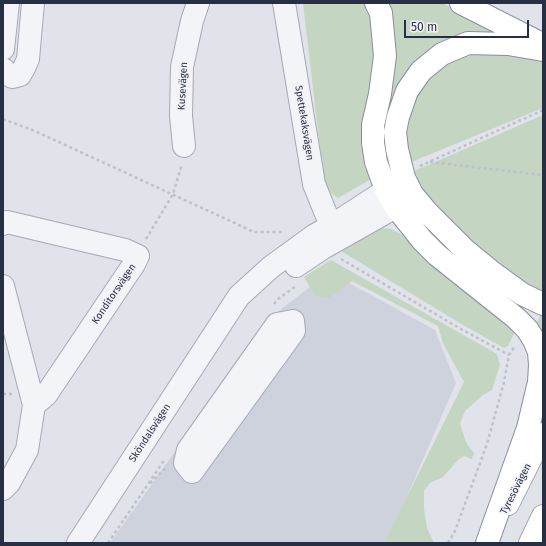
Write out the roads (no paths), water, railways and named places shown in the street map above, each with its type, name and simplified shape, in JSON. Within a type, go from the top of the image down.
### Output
[{"type":"main road","points":[[376,3],[381,13],[385,56],[380,94],[373,125],[373,143],[376,162],[400,188],[426,210],[465,250],[522,294],[543,304]]},
{"type":"main road","points":[[461,3],[543,44]]},
{"type":"main road","points":[[487,543],[528,428],[539,376],[538,352],[534,340],[527,329],[503,307],[437,255],[422,240],[400,188],[395,132],[398,117],[408,91],[421,71],[442,54],[468,43],[508,44],[543,50]]},
{"type":"main road","name":"Tyresövägen","points":[[487,543],[512,498],[543,434]]},
{"type":"main road","points":[[530,543],[543,516]]},
{"type":"street","points":[[3,49],[8,3]]},
{"type":"street","points":[[3,69],[12,77],[20,75],[24,68],[28,59],[33,3]]},
{"type":"street","name":"Kusevägen","points":[[184,146],[181,116],[182,67],[192,21],[198,3]]},
{"type":"street","name":"Spettekaksvägen","points":[[284,3],[314,184],[331,238]]},
{"type":"street","name":"Sköndalsvägen","points":[[78,543],[222,323],[331,238],[400,188]]},
{"type":"street","name":"Konditorsvägen","points":[[3,224],[7,222],[125,250],[138,256],[46,395],[34,405]]},
{"type":"street","points":[[3,286],[34,405],[27,450],[9,483],[3,490]]},
{"type":"street","points":[[293,321],[294,331],[192,472],[185,463],[188,450],[278,324],[293,321]]}]
